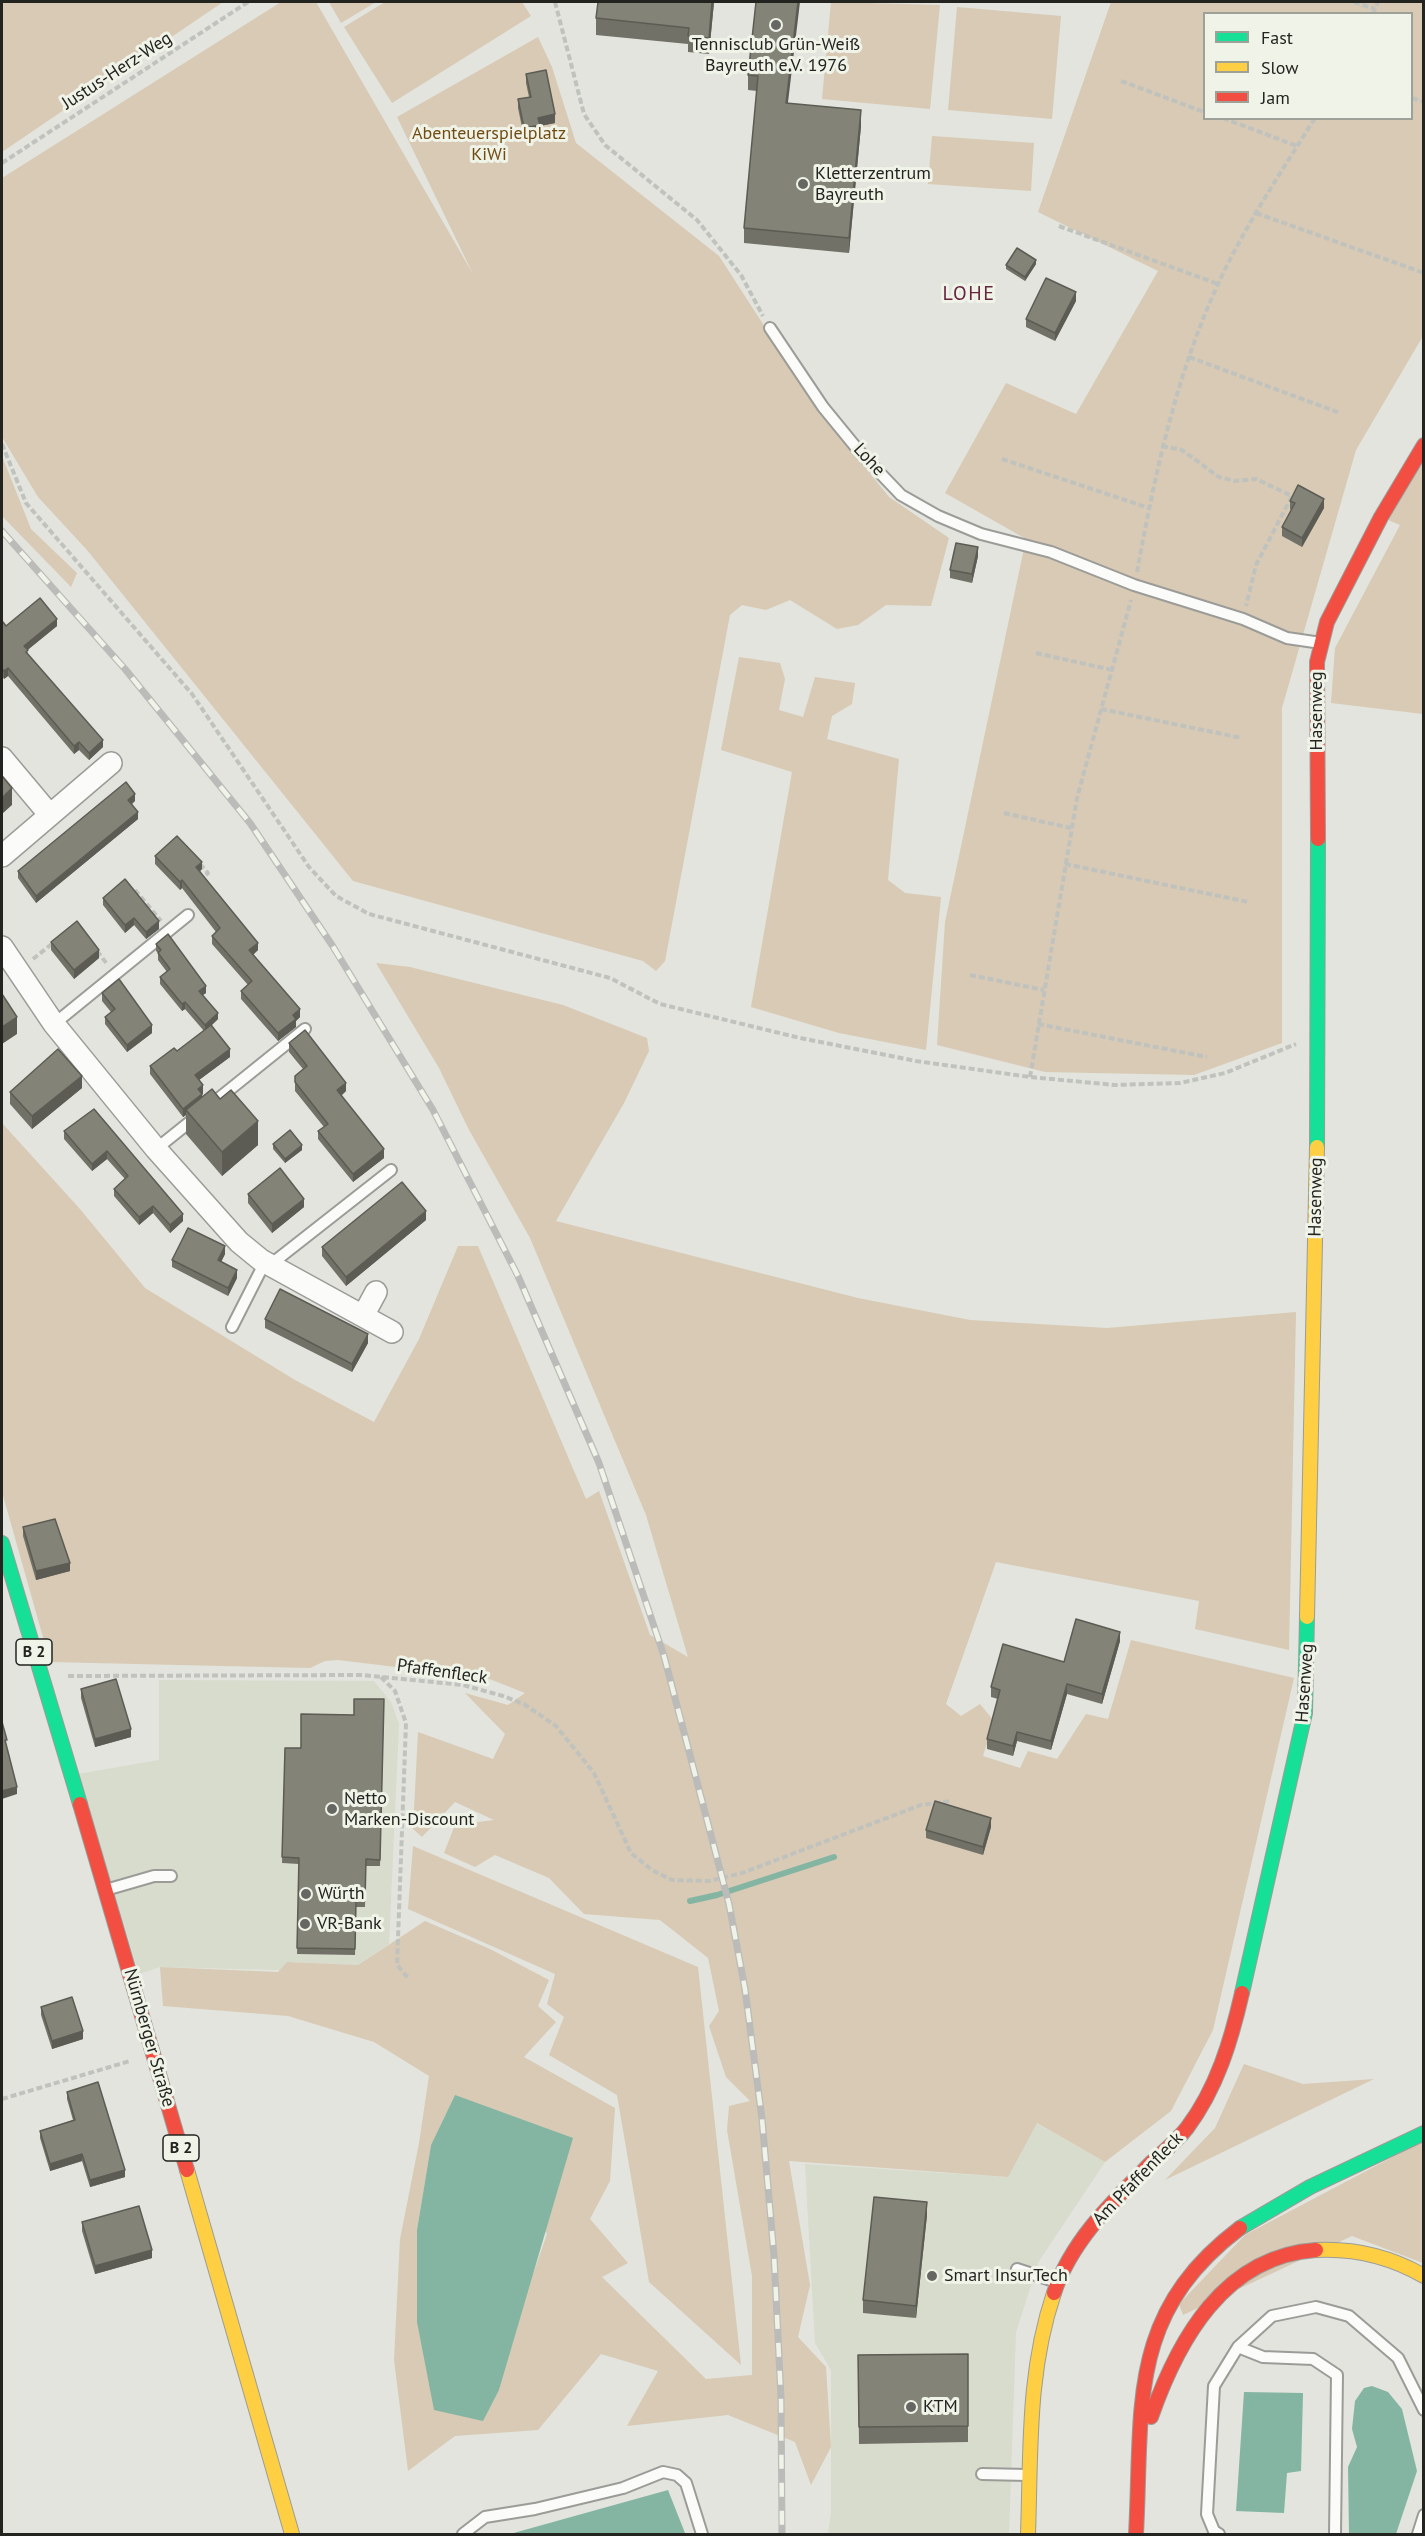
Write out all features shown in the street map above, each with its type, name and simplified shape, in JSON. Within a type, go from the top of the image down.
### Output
[{"type":"main road","name":"Hasenweg","points":[[1246,1968],[1305,1713],[1319,1035],[1317,662],[1327,622],[1424,445]]},
{"type":"main road","name":"Nürnberger Straße","points":[[2,1543],[106,1889],[292,2535]]},
{"type":"main road","name":"Am Pfaffenfleck","points":[[1028,2535],[1033,2377],[1044,2322],[1057,2283],[1081,2241],[1106,2208],[1186,2129],[1209,2094],[1233,2032],[1246,1968]]},
{"type":"main road","points":[[1136,2534],[1142,2397],[1150,2346],[1168,2300],[1203,2257],[1252,2218],[1424,2133]]},
{"type":"main road","points":[[1141,2451],[1158,2395],[1187,2334],[1216,2297],[1253,2268],[1295,2252],[1358,2250],[1384,2257],[1424,2276]]},
{"type":"street","points":[[2,758],[49,814]]},
{"type":"street","points":[[2,856],[111,763]]},
{"type":"street","points":[[2,947],[54,1023],[156,1149],[239,1242],[267,1263],[392,1332]]},
{"type":"street","points":[[363,1316],[376,1292]]},
{"type":"lane","name":"Lohe","points":[[770,328],[823,407],[859,451],[901,495],[938,516],[981,534],[1051,552],[1134,585],[1244,619],[1287,638],[1321,643]]},
{"type":"lane","points":[[54,1023],[188,915]]},
{"type":"lane","points":[[156,1149],[306,1029]]},
{"type":"lane","points":[[232,1327],[267,1263],[392,1170]]},
{"type":"lane","points":[[106,1889],[154,1876],[171,1876]]},
{"type":"lane","points":[[1017,2269],[1057,2283]]},
{"type":"lane","points":[[1219,2535],[1214,2531],[1207,2514],[1214,2386],[1238,2347],[1272,2316],[1316,2307],[1349,2316],[1398,2358],[1424,2410]]},
{"type":"lane","points":[[1238,2347],[1263,2357],[1313,2360],[1337,2375],[1335,2535]]},
{"type":"lane","points":[[463,2535],[485,2517],[536,2509],[612,2491],[663,2472],[677,2475],[686,2483],[702,2535]]},
{"type":"lane","points":[[982,2474],[1030,2475]]},
{"type":"lane","points":[[1418,2535],[1424,2515]]},
{"type":"path","name":"Justus-Herz-Weg","points":[[2,163],[248,2]]},
{"type":"path","points":[[555,2],[584,114],[605,145],[697,220],[741,275],[770,328]]},
{"type":"path","points":[[1354,2],[1374,11],[1378,2]]},
{"type":"path","points":[[1122,81],[1203,112]]},
{"type":"path","points":[[1228,120],[1298,146]]},
{"type":"path","points":[[1030,1077],[1077,798],[1134,585],[1162,446],[1189,357],[1218,284],[1256,213],[1314,120]]},
{"type":"path","points":[[1256,213],[1424,273]]},
{"type":"path","points":[[1059,226],[1218,284]]},
{"type":"path","points":[[1189,357],[1340,413]]},
{"type":"path","points":[[2,444],[26,503],[192,694],[309,867],[336,896],[369,914],[610,978],[660,1004],[800,1038],[916,1061],[1030,1077],[1115,1085],[1180,1083],[1225,1073],[1319,1035]]},
{"type":"path","points":[[1162,446],[1182,450],[1218,477],[1235,481],[1256,479],[1292,496],[1256,565],[1244,619]]},
{"type":"path","points":[[1002,459],[1149,508]]},
{"type":"path","points":[[1036,653],[1112,670]]},
{"type":"path","points":[[1101,709],[1242,738]]},
{"type":"path","points":[[1004,813],[1071,828]]},
{"type":"path","points":[[188,915],[185,893],[208,873],[195,859]]},
{"type":"path","points":[[1065,864],[1248,902]]},
{"type":"path","points":[[135,890],[169,931]]},
{"type":"path","points":[[18,971],[58,938]]},
{"type":"path","points":[[94,947],[114,974]]},
{"type":"path","points":[[970,975],[1044,990]]},
{"type":"path","points":[[1038,1023],[1207,1057]]},
{"type":"path","name":"Pfaffenfleck","points":[[41,1676],[381,1677],[463,1686],[524,1704],[545,1716],[570,1742],[594,1773],[631,1852],[652,1870],[672,1880],[709,1881],[742,1873],[921,1805],[951,1801]]},
{"type":"path","points":[[381,1677],[395,1691],[406,1723],[397,1965],[409,1978]]},
{"type":"path","points":[[2,2099],[131,2061]]},
{"type":"shaded area","points":[[159,1680],[374,1681],[391,1702],[399,1724],[389,1944],[358,1965],[287,1962],[280,1970],[160,1967],[139,1974],[78,1774],[159,1760]]},
{"type":"shaded area","points":[[455,2095],[573,2138],[499,2390],[483,2421],[434,2410],[417,2322],[417,2230],[431,2145]]},
{"type":"shaded area","points":[[1036,2123],[1105,2162],[1039,2261],[1016,2332],[1009,2534],[828,2534],[831,2513],[831,2370],[815,2343],[805,2164],[1007,2177]]},
{"type":"shaded area","points":[[1372,2386],[1388,2392],[1402,2409],[1417,2471],[1396,2534],[1349,2534],[1348,2467],[1357,2447],[1352,2429],[1355,2401],[1364,2388]]},
{"type":"shaded area","points":[[1244,2392],[1303,2393],[1301,2471],[1287,2473],[1284,2513],[1236,2511]]},
{"type":"shaded area","points":[[668,2490],[685,2533],[510,2534]]},
{"type":"green space","points":[[2,2],[223,2],[2,152]]},
{"type":"green space","name":"Abenteuerspielplatz KiWi","points":[[281,2],[316,2],[473,274],[397,117],[538,37],[552,67],[576,143],[719,256],[816,406],[889,497],[949,538],[931,606],[886,605],[858,625],[837,629],[790,600],[766,610],[742,605],[730,615],[665,961],[656,971],[643,961],[353,881],[87,550],[38,497],[2,437],[2,178]]},
{"type":"green space","points":[[329,2],[376,2],[341,23]]},
{"type":"green space","points":[[385,2],[522,2],[531,16],[392,103],[344,27]]},
{"type":"green space","points":[[831,2],[940,5],[930,109],[822,99]]},
{"type":"green space","points":[[1111,2],[1423,2],[1423,336],[1356,450],[1282,708],[1282,1043],[1194,1075],[1045,1072],[937,1045],[945,922],[1026,539],[945,493],[1006,383],[1076,414],[1158,271],[1038,212]]},
{"type":"green space","points":[[957,7],[1061,16],[1052,119],[948,110]]},
{"type":"green space","points":[[932,136],[1034,143],[1031,191],[928,184]]},
{"type":"green space","points":[[1423,445],[1423,714],[1331,703],[1335,648],[1400,525],[1381,517]]},
{"type":"green space","points":[[2,456],[31,529],[77,573],[71,587],[2,516]]},
{"type":"green space","points":[[739,657],[780,663],[785,679],[779,710],[803,717],[815,677],[855,683],[852,704],[832,716],[827,739],[899,759],[888,880],[905,893],[941,897],[926,1050],[839,1033],[751,1007],[792,772],[721,750]]},
{"type":"green space","points":[[376,963],[410,967],[563,1005],[647,1038],[649,1051],[624,1103],[556,1221],[858,1298],[970,1320],[1107,1328],[1296,1312],[1289,1650],[1195,1629],[1199,1601],[996,1562],[946,1704],[961,1716],[980,1704],[994,1721],[983,1756],[1020,1768],[1028,1751],[1057,1759],[1086,1714],[1108,1719],[1131,1640],[1294,1678],[1213,2030],[1171,2111],[1105,2162],[1037,2123],[1008,2177],[789,2161],[810,2285],[798,2337],[826,2367],[831,2447],[811,2485],[795,2442],[728,2415],[627,2426],[658,2371],[601,2354],[538,2430],[455,2436],[408,2471],[394,2360],[400,2239],[419,2143],[429,2076],[374,2042],[288,2016],[163,2006],[160,1967],[278,1972],[287,1962],[358,1965],[425,1921],[490,1949],[549,1980],[538,2006],[556,2022],[524,2057],[615,2108],[610,2181],[590,2219],[628,2263],[602,2277],[706,2379],[752,2375],[752,2276],[727,2130],[729,2106],[750,2101],[726,2077],[709,2026],[719,2011],[708,1958],[660,1920],[584,1914],[549,1878],[495,1855],[475,1867],[444,1853],[455,1825],[494,1820],[455,1802],[422,1837],[413,1829],[418,1732],[493,1759],[505,1734],[465,1693],[508,1705],[525,1693],[487,1678],[338,1660],[325,1661],[310,1668],[50,1662],[2,1492],[2,1123],[80,1209],[145,1288],[295,1380],[374,1422],[419,1339],[458,1246],[478,1246],[586,1499],[599,1491],[650,1635],[688,1657],[646,1515],[530,1238],[468,1128],[439,1068]],"holes":[[[455,2095],[547,2234],[523,2303],[499,2390],[417,2230],[431,2145]]]},
{"type":"green space","points":[[413,1846],[698,1967],[741,2365],[649,2282],[617,2095],[549,2055],[564,2017],[547,2004],[555,1974],[408,1909]]},
{"type":"green space","points":[[1244,2064],[1303,2084],[1374,2079],[1165,2180],[1215,2128]]},
{"type":"green space","points":[[1423,2141],[1423,2263],[1352,2236],[1183,2315],[1179,2304],[1245,2235]]},
{"type":"building","points":[[598,2],[712,2],[709,38],[688,36],[689,28],[596,18]]},
{"type":"building","name":"Kletterzentrum Bayreuth","points":[[756,2],[798,2],[786,103],[861,110],[849,238],[744,228],[758,76],[748,75]]},
{"type":"building","points":[[546,70],[555,114],[538,118],[540,125],[524,128],[518,99],[531,97],[526,74]]},
{"type":"building","points":[[1017,248],[1036,260],[1025,277],[1006,265]]},
{"type":"building","points":[[1046,278],[1076,292],[1055,333],[1026,319]]},
{"type":"building","points":[[1298,485],[1324,499],[1302,538],[1282,527],[1295,503],[1290,501]]},
{"type":"building","points":[[956,543],[978,547],[972,574],[950,570]]},
{"type":"building","points":[[40,598],[57,619],[24,646],[28,650],[26,652],[103,740],[89,753],[79,742],[74,746],[8,668],[4,671],[2,669],[2,623],[6,626]]},
{"type":"building","points":[[2,776],[12,788],[2,798]]},
{"type":"building","points":[[126,782],[135,794],[128,800],[138,812],[36,896],[18,871]]},
{"type":"building","points":[[177,836],[202,862],[196,867],[258,943],[249,950],[300,1009],[293,1015],[296,1019],[278,1033],[241,991],[252,981],[212,936],[220,928],[182,880],[180,882],[155,856]]},
{"type":"building","points":[[125,879],[159,921],[146,932],[134,918],[125,925],[103,898]]},
{"type":"building","points":[[77,921],[99,950],[74,970],[51,942]]},
{"type":"building","points":[[168,934],[206,986],[199,991],[218,1013],[205,1025],[185,1002],[182,1004],[160,977],[170,969],[158,953],[161,950],[156,944]]},
{"type":"building","points":[[119,979],[152,1025],[127,1045],[105,1017],[115,1009],[102,993]]},
{"type":"building","points":[[2,994],[17,1017],[2,1027]]},
{"type":"building","points":[[211,1025],[230,1049],[195,1075],[203,1085],[198,1089],[202,1094],[183,1109],[150,1066],[174,1048],[177,1051]]},
{"type":"building","points":[[305,1030],[346,1083],[337,1090],[384,1149],[353,1174],[318,1131],[328,1124],[295,1082],[295,1076],[307,1066],[289,1043]]},
{"type":"building","points":[[58,1049],[82,1076],[32,1116],[10,1092]]},
{"type":"building","points":[[212,1089],[220,1099],[231,1090],[258,1121],[222,1152],[186,1110]]},
{"type":"building","points":[[94,1109],[183,1214],[170,1225],[153,1206],[139,1217],[114,1189],[128,1176],[107,1151],[92,1164],[64,1131]]},
{"type":"building","points":[[290,1130],[302,1145],[285,1159],[273,1144]]},
{"type":"building","points":[[280,1168],[304,1199],[272,1224],[248,1194]]},
{"type":"building","points":[[402,1182],[426,1211],[346,1277],[322,1247]]},
{"type":"building","points":[[188,1228],[225,1246],[218,1260],[237,1270],[228,1288],[172,1260]]},
{"type":"building","points":[[280,1289],[368,1334],[352,1364],[265,1319]]},
{"type":"building","points":[[55,1519],[70,1563],[36,1571],[23,1527]]},
{"type":"building","points":[[1076,1619],[1120,1632],[1102,1694],[1067,1684],[1051,1741],[1017,1732],[1013,1746],[987,1739],[1000,1690],[991,1687],[1003,1644],[1064,1662]]},
{"type":"building","points":[[116,1679],[131,1729],[95,1739],[81,1689]]},
{"type":"building","name":"Netto Marken-Discount","points":[[354,1699],[384,1699],[380,1860],[366,1859],[365,1901],[356,1901],[355,1949],[297,1948],[299,1858],[282,1857],[285,1748],[301,1748],[301,1714],[354,1715]]},
{"type":"building","points":[[2,1722],[17,1787],[2,1791]]},
{"type":"building","points":[[935,1801],[991,1818],[983,1847],[926,1830]]},
{"type":"building","points":[[72,1997],[83,2031],[52,2041],[41,2007]]},
{"type":"building","points":[[98,2082],[125,2170],[90,2180],[82,2154],[50,2164],[40,2131],[75,2120],[67,2092]]},
{"type":"building","points":[[874,2197],[927,2202],[916,2306],[863,2300]]},
{"type":"building","points":[[139,2206],[152,2250],[95,2266],[82,2222]]},
{"type":"building","points":[[968,2354],[968,2426],[859,2427],[858,2355]]},
{"type":"waterway","points":[[690,1901],[717,1895],[834,1857]]},
{"type":"railway","points":[[2,531],[125,669],[250,823],[332,945],[433,1110],[518,1276],[599,1463],[664,1656],[729,1904],[745,1989],[762,2119],[774,2255],[781,2398],[782,2534]]},
{"type":"traffic: fast","points":[[1317,1147],[1318,839]]},
{"type":"traffic: fast","points":[[2,1543],[80,1804]]},
{"type":"traffic: fast","points":[[1242,1993],[1305,1713],[1307,1617]]},
{"type":"traffic: fast","points":[[1240,2228],[1310,2187],[1424,2133]]},
{"type":"traffic: slow","points":[[1307,1617],[1317,1147]]},
{"type":"traffic: slow","points":[[187,2170],[292,2534]]},
{"type":"traffic: slow","points":[[1316,2250],[1344,2250],[1385,2258],[1424,2276]]},
{"type":"traffic: slow","points":[[1028,2534],[1030,2442],[1035,2383],[1045,2323],[1054,2293]]},
{"type":"traffic: jam","points":[[1318,839],[1317,662],[1327,622],[1381,517],[1424,445]]},
{"type":"traffic: jam","points":[[80,1804],[187,2170]]},
{"type":"traffic: jam","points":[[1054,2293],[1061,2274],[1082,2239],[1108,2207],[1179,2137],[1198,2113],[1222,2064],[1242,1993]]},
{"type":"traffic: jam","points":[[1136,2534],[1142,2404],[1148,2366],[1159,2329],[1177,2294],[1203,2261],[1240,2228]]},
{"type":"traffic: jam","points":[[1151,2417],[1175,2359],[1191,2332],[1209,2307],[1230,2285],[1255,2268],[1284,2256],[1316,2250]]},
{"type":"place","name":"Tennisclub Grün-Weiß Bayreuth e.V. 1976","points":[[776,25]]},
{"type":"place","name":"Kletterzentrum Bayreuth","points":[[803,184]]},
{"type":"place","name":"Netto Marken-Discount","points":[[332,1809]]},
{"type":"place","name":"Würth","points":[[306,1894]]},
{"type":"place","name":"VR-Bank","points":[[305,1924]]},
{"type":"place","name":"Smart InsurTech","points":[[932,2276]]},
{"type":"place","name":"KTM","points":[[911,2407]]},
{"type":"district","name":"LOHE","points":[[969,294]]}]
